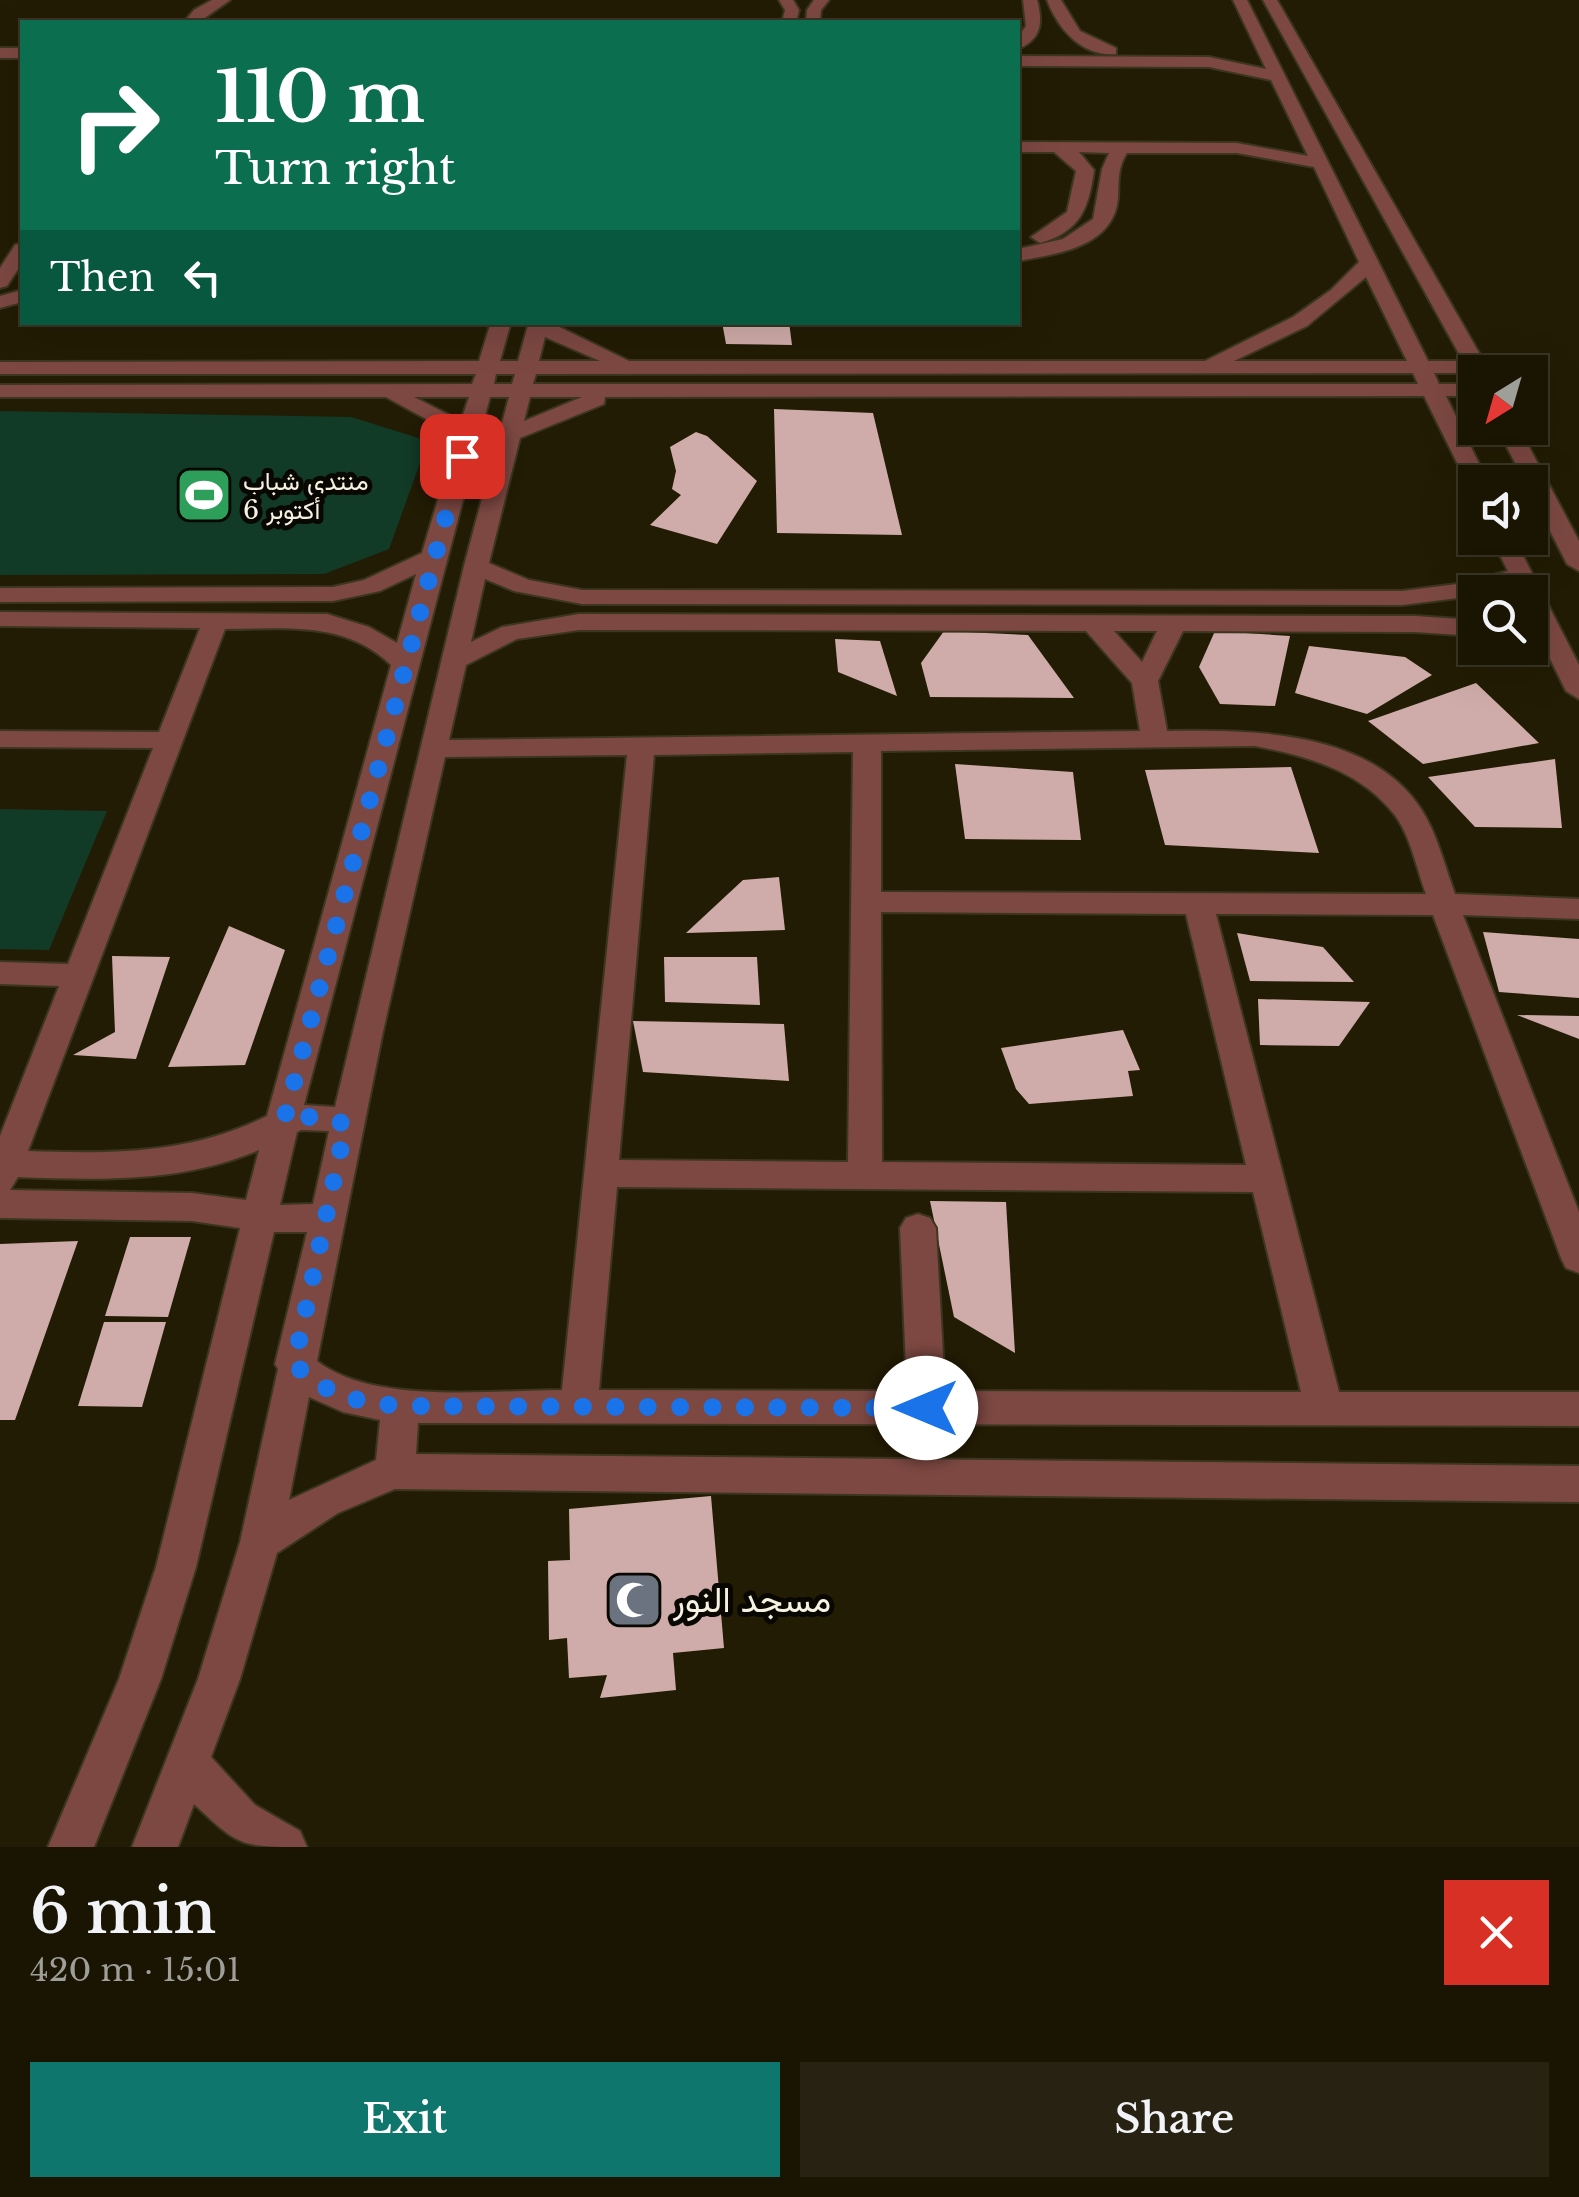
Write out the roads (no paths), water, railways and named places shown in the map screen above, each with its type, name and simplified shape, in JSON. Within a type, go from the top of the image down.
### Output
[{"type":"street","points":[[182,20],[196,0]]},
{"type":"street","points":[[182,20],[223,0]]},
{"type":"street","points":[[1020,46],[1036,23],[1030,0]]},
{"type":"street","points":[[1054,0],[1062,23],[1087,44],[1110,50]]},
{"type":"street","points":[[1240,0],[1253,38],[1280,77],[1292,124],[1323,164],[1469,465]]},
{"type":"street","points":[[1270,0],[1470,355]]},
{"type":"street","points":[[789,11],[803,6],[816,11]]},
{"type":"street","points":[[1036,23],[1062,23]]},
{"type":"street","points":[[1020,61],[1182,55],[1227,46]]},
{"type":"street","points":[[1020,48],[1182,55],[1280,77]]},
{"type":"street","points":[[0,78],[11,59]]},
{"type":"street","points":[[1020,147],[1122,148],[1233,142],[1258,134]]},
{"type":"street","points":[[1020,137],[1233,142],[1323,164]]},
{"type":"street","points":[[1020,241],[1057,231],[1073,220],[1080,207],[1084,178],[1080,162],[1056,147]]},
{"type":"street","points":[[1020,255],[1079,239],[1098,225],[1107,210],[1110,163],[1122,148]]},
{"type":"street","points":[[1084,178],[1093,174],[1108,180]]},
{"type":"street","points":[[10,277],[20,254]]},
{"type":"street","points":[[1197,368],[1250,348],[1315,312],[1347,287],[1370,261]]},
{"type":"street","points":[[411,367],[467,347],[500,325]]},
{"type":"street","points":[[70,1847],[140,1678],[176,1568],[284,1120],[432,557],[500,325]]},
{"type":"street","points":[[155,1847],[219,1679],[260,1542],[346,1124],[476,566],[538,325]]},
{"type":"street","points":[[540,325],[584,350],[641,369]]},
{"type":"street","points":[[1,367],[411,367],[486,380]]},
{"type":"street","points":[[0,391],[380,391],[641,369],[1458,369]]},
{"type":"street","points":[[526,380],[618,392],[1458,390]]},
{"type":"street","points":[[380,391],[428,410],[468,433]]},
{"type":"street","points":[[511,434],[562,410],[618,392]]},
{"type":"street","points":[[1517,445],[1579,564]]},
{"type":"street","points":[[0,596],[333,594],[370,586],[432,557]]},
{"type":"street","points":[[476,566],[581,609],[1458,627]]},
{"type":"street","points":[[455,660],[512,632],[581,609],[1402,598],[1458,591]]},
{"type":"street","points":[[1402,598],[1415,624]]},
{"type":"street","points":[[0,618],[327,622],[361,630],[388,645],[406,664]]},
{"type":"street","points":[[216,619],[2,1169],[192,1160],[240,1144],[284,1120],[317,1116],[346,1124]]},
{"type":"street","points":[[1094,622],[1144,681],[1155,740]]},
{"type":"street","points":[[1144,681],[1174,622]]},
{"type":"street","points":[[1548,629],[1579,691]]},
{"type":"street","points":[[1548,648],[1559,651]]},
{"type":"street","points":[[435,749],[1255,738],[1317,748],[1372,774],[1409,812],[1579,1258]]},
{"type":"street","points":[[0,739],[170,740]]},
{"type":"street","points":[[865,1176],[867,744]]},
{"type":"street","points":[[579,1407],[641,746]]},
{"type":"street","points":[[1538,905],[1579,888]]},
{"type":"street","points":[[866,902],[1538,905],[1579,910]]},
{"type":"street","points":[[1198,902],[1324,1409]]},
{"type":"street","points":[[0,973],[79,976]]},
{"type":"street","points":[[601,1173],[1268,1179]]},
{"type":"street","points":[[0,1204],[192,1206],[260,1217],[327,1218]]},
{"type":"street","points":[[918,1228],[926,1408]]},
{"type":"street","points":[[294,1364],[319,1387],[354,1401],[400,1406],[1579,1409]]},
{"type":"street","points":[[395,1471],[400,1406]]},
{"type":"street","points":[[260,1542],[301,1510],[347,1486],[395,1471],[1579,1484]]},
{"type":"street","points":[[188,1764],[239,1821],[284,1847]]},
{"type":"place","name":"منتدى شباب 6 أكتوبر","points":[[204,495]]},
{"type":"place","name":"مسجد النور","points":[[634,1600]]}]
